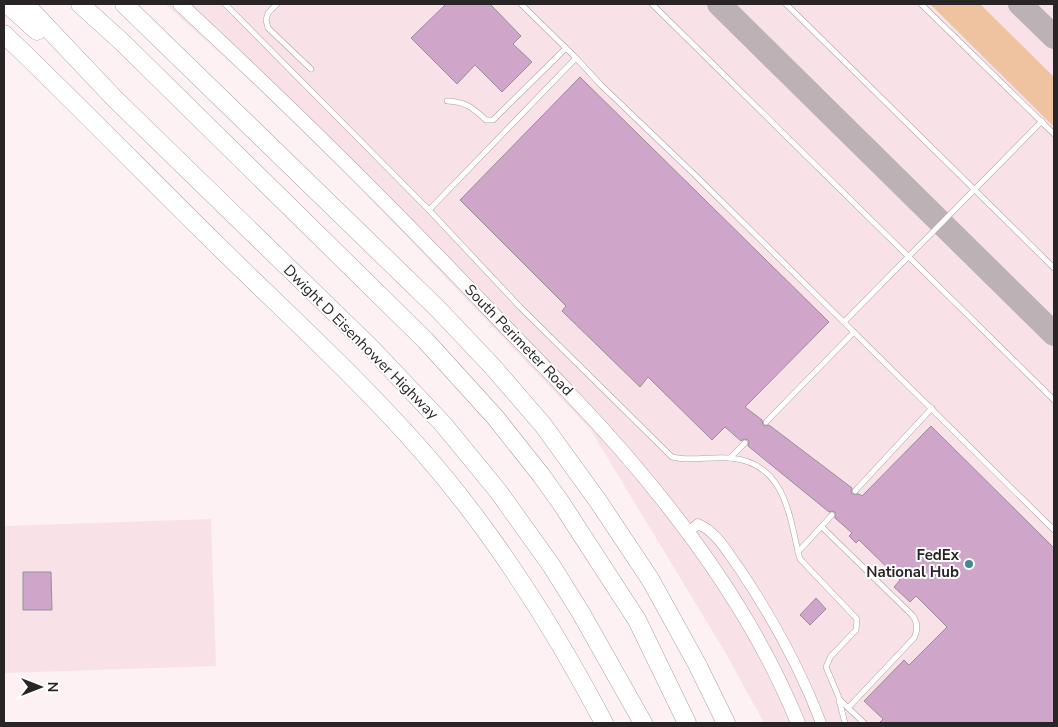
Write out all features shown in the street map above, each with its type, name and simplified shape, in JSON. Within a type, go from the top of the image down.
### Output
[{"type":"highway","points":[[7,4],[115,99]]},
{"type":"highway","name":"Dwight D Eisenhower Highway","points":[[25,4],[115,99],[421,399],[476,463],[527,529],[565,587],[643,723]]},
{"type":"highway","points":[[80,4],[147,67],[425,340],[495,417],[561,503],[637,620],[686,723]]},
{"type":"highway","points":[[91,4],[147,67]]},
{"type":"highway","points":[[124,4],[438,309],[492,366],[543,425],[598,501],[650,579],[697,664],[726,723]]},
{"type":"highway","points":[[4,34],[356,380],[422,450],[509,563],[565,651],[604,723]]},
{"type":"street","name":"South Perimeter Road","points":[[180,4],[289,105],[350,166],[572,396],[638,470],[708,561],[747,622],[771,665],[798,723]]},
{"type":"street","points":[[687,533],[698,524],[707,528],[722,544],[750,584],[794,660],[821,723]]},
{"type":"lane","points":[[225,4],[429,210],[520,306],[672,457],[683,460],[730,458],[756,465],[776,482],[788,506],[800,560],[857,619],[856,630],[831,656],[827,663],[827,670],[838,697],[845,723]]},
{"type":"lane","points":[[277,4],[268,13],[266,20],[268,28],[311,69]]},
{"type":"lane","points":[[521,4],[576,58],[601,86],[640,120],[1053,528]]},
{"type":"lane","points":[[652,4],[1054,400]]},
{"type":"lane","points":[[786,4],[1054,268]]},
{"type":"lane","points":[[921,4],[1054,134]]},
{"type":"lane","points":[[447,101],[462,102],[474,108],[486,120],[493,120],[566,48]]},
{"type":"lane","points":[[429,210],[576,58]]},
{"type":"lane","points":[[844,322],[1042,121]]},
{"type":"lane","points":[[766,422],[854,332]]},
{"type":"lane","points":[[855,491],[932,408]]},
{"type":"lane","points":[[730,458],[745,443]]},
{"type":"lane","points":[[798,552],[832,515]]},
{"type":"lane","points":[[822,527],[912,615],[916,626],[914,638],[848,708]]},
{"type":"lane","points":[[838,697],[864,723]]},
{"type":"shaded area","points":[[165,4],[1054,4],[1054,723],[764,723],[725,652],[590,429],[347,174],[253,83]]},
{"type":"shaded area","points":[[930,4],[980,4],[1054,77],[1054,127]]},
{"type":"shaded area","points":[[211,519],[216,666],[4,673],[4,526]]},
{"type":"building","points":[[446,4],[490,4],[521,36],[513,44],[532,62],[502,92],[475,65],[457,84],[411,38]]},
{"type":"building","points":[[580,77],[829,322],[745,407],[762,420],[763,425],[769,425],[852,488],[852,494],[862,496],[931,426],[1054,548],[1054,723],[879,723],[883,719],[864,701],[904,660],[909,665],[947,627],[916,596],[910,602],[894,587],[900,580],[859,540],[856,543],[849,536],[852,533],[835,518],[835,512],[829,512],[748,446],[748,440],[744,439],[741,441],[725,427],[712,440],[648,377],[640,387],[562,311],[566,306],[460,200]]},
{"type":"building","points":[[23,572],[51,572],[52,610],[23,610]]},
{"type":"building","points":[[816,598],[826,609],[810,625],[800,615]]},
{"type":"taxiway","points":[[719,4],[1054,334]]},
{"type":"taxiway","points":[[1020,4],[1054,37]]},
{"type":"place","name":"FedEx National Hub","points":[[969,564]]}]
